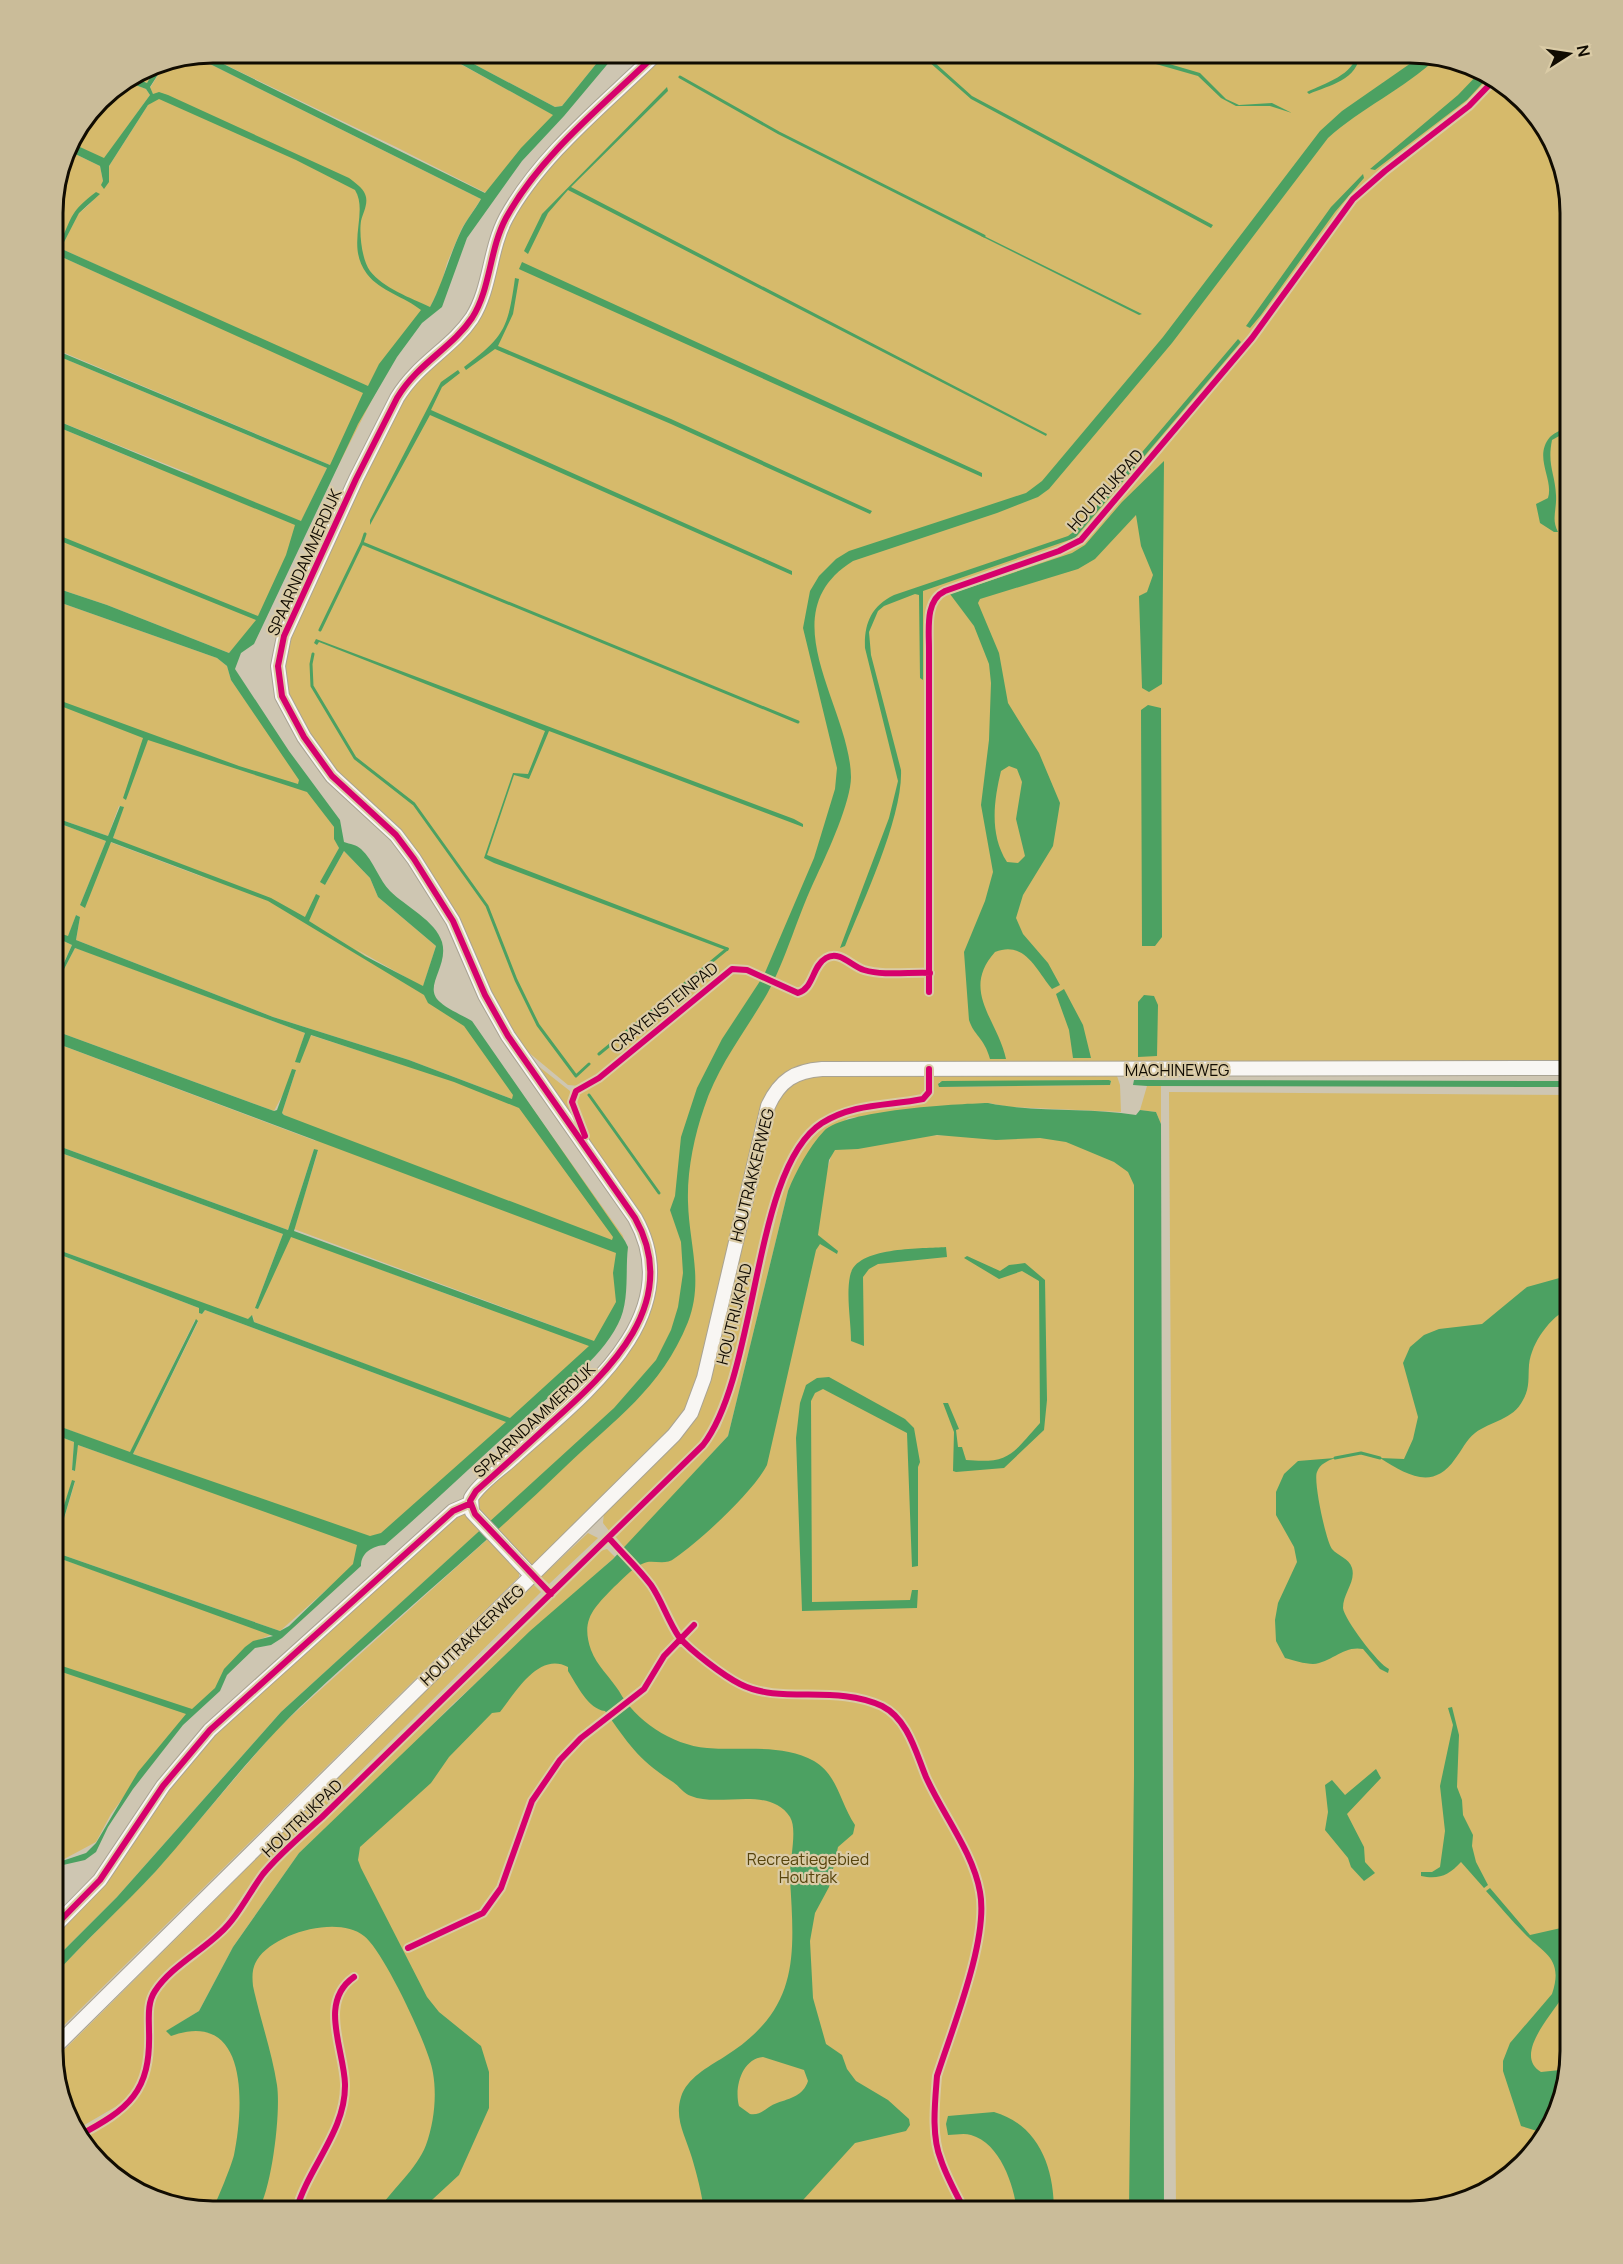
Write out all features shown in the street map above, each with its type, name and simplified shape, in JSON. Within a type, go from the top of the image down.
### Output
[{"type":"street","name":"SPAARNDAMMERDIJK","points":[[63,1917],[100,1880],[163,1786],[210,1730],[453,1511],[470,1504],[472,1495],[584,1394],[622,1351],[646,1302],[651,1281],[650,1256],[635,1218],[502,1027],[456,927],[414,859],[389,829],[340,785],[304,737],[282,696],[278,673],[279,654],[308,579],[401,391],[420,367],[462,330],[476,310],[496,240],[510,212],[527,187],[560,148],[647,63]]},
{"type":"street","name":"MACHINEWEG","points":[[786,1079],[797,1072],[822,1069],[1560,1068]]},
{"type":"street","name":"HOUTRAKKERWEG","points":[[63,2038],[674,1435],[694,1407],[704,1378],[768,1106],[779,1085],[786,1079]]},
{"type":"street","points":[[470,1504],[483,1524],[532,1576]]},
{"type":"green space","points":[[203,63],[208,63],[481,199],[462,228],[447,263],[441,285],[430,307],[401,343],[337,468],[63,352],[63,257],[357,389],[272,345],[64,250],[63,244],[78,216],[63,237],[63,203],[75,154],[100,166],[103,181],[109,182],[109,166],[148,105],[153,94],[150,88],[159,73]],"holes":[[[96,192],[91,202],[79,215]]]},
{"type":"green space","points":[[222,63],[458,63],[554,115],[490,195]]},
{"type":"green space","points":[[472,63],[597,63],[562,106],[555,107]]},
{"type":"green space","points":[[651,63],[1420,63],[1458,71],[1488,85],[1467,106],[1394,162],[1354,197],[1251,336],[1079,540],[1059,550],[938,594],[1059,553],[1086,538],[1239,356],[1349,206],[1391,168],[1472,106],[1490,86],[1509,100],[1540,138],[1549,155],[1559,193],[1560,1064],[934,1064],[932,1061],[782,1076],[700,1377],[680,1421],[536,1564],[528,1564],[477,1511],[475,1499],[620,1360],[654,1259],[593,1152],[576,1109],[575,1095],[599,1081],[733,971],[743,970],[797,996],[809,988],[825,963],[839,959],[841,955],[826,956],[805,987],[799,991],[748,968],[733,966],[596,1078],[579,1086],[568,1085],[516,1042],[420,861],[346,786],[290,705],[282,656],[323,560],[404,395],[457,340],[509,222],[551,164]]},
{"type":"green space","points":[[151,76],[147,83],[142,81]]},
{"type":"green space","points":[[135,85],[146,89],[150,95],[104,159],[78,146],[100,114],[114,100]]},
{"type":"green space","points":[[63,358],[327,468],[302,520],[269,609],[229,653],[107,605],[63,590],[63,429],[154,467],[193,475],[63,423]]},
{"type":"green space","points":[[63,604],[217,658],[227,666],[231,680],[334,827],[335,839],[339,848],[325,885],[344,851],[370,878],[378,897],[436,946],[423,987],[354,948],[476,1029],[623,1236],[625,1245],[624,1302],[604,1338],[465,1464],[372,1541],[361,1559],[280,1631],[63,1555],[63,1522],[75,1482],[72,1481],[63,1509],[63,1438],[74,1442],[72,1470],[74,1471],[78,1445],[231,1499],[243,1494],[133,1454],[198,1322],[195,1320],[130,1453],[63,1428],[63,1256],[199,1308],[199,1313],[202,1314],[205,1310],[396,1381],[423,1386],[254,1322],[253,1316],[248,1320],[63,1252],[63,1154],[283,1234],[255,1308],[291,1236],[479,1306],[580,1336],[294,1229],[318,1151],[314,1149],[288,1230],[63,1148],[63,1046],[316,1141],[282,1113],[296,1070],[274,1111],[63,1034],[63,971],[75,948],[305,1033],[296,1061],[299,1063],[310,1035],[520,1102],[409,1060],[273,1017],[76,940],[80,917],[76,915],[68,937],[63,935],[63,825],[106,841],[80,905],[85,907],[110,842],[208,879],[113,838],[123,807],[119,806],[108,836],[63,820]]},
{"type":"green space","points":[[63,941],[72,945],[63,964]]},
{"type":"green space","points":[[528,1058],[570,1091],[570,1104],[579,1128]]},
{"type":"green space","points":[[938,1074],[1112,1074],[1117,1076],[1120,1085],[1121,1112],[1010,1107],[988,1103],[848,1118],[808,1156],[788,1191],[728,1436],[625,1548],[615,1536],[691,1462],[720,1428],[736,1382],[783,1188],[806,1144],[837,1119],[856,1111],[899,1103],[925,1102],[931,1096],[933,1077]],"holes":[[[1111,1081],[1110,1085],[939,1087],[939,1082]]]},
{"type":"green space","points":[[805,1075],[923,1075],[926,1088],[925,1094],[920,1098],[876,1101],[831,1115],[829,1113],[828,1117],[814,1126],[801,1141],[781,1179],[719,1414],[700,1445],[610,1532],[603,1523],[604,1512],[686,1427],[771,1114],[778,1094]]},
{"type":"green space","points":[[1147,1086],[1161,1086],[1161,1124],[1156,1112],[1140,1110]]},
{"type":"green space","points":[[1169,1092],[1560,1095],[1560,2051],[1559,2071],[1549,2109],[1529,2142],[1516,2157],[1485,2181],[1449,2196],[1410,2201],[1176,2201]]},
{"type":"green space","name":"Recreatiegebied Houtrak","points":[[1149,1134],[1151,2201],[203,2201],[165,2193],[138,2181],[107,2157],[88,2134],[125,2110],[144,2087],[153,2055],[154,2007],[157,1996],[166,1983],[181,1968],[228,1931],[267,1874],[597,1552],[607,1549],[615,1557],[453,1704],[402,1756],[299,1853],[233,1947],[199,2011],[167,2031],[199,2029],[309,1874],[743,1456],[837,1136]]},
{"type":"green space","points":[[463,1512],[482,1529],[281,1712],[117,1897],[63,1951],[63,1920],[199,1746],[452,1516]]},
{"type":"green space","points":[[588,1533],[598,1538],[549,1584],[541,1577]]},
{"type":"green space","points":[[490,1537],[519,1572],[519,1577],[63,2026],[63,1965],[154,1873],[278,1728]]},
{"type":"green space","points":[[63,1560],[273,1634],[256,1641],[227,1670],[219,1687],[197,1705],[139,1776],[111,1814],[96,1842],[63,1860]]},
{"type":"green space","points":[[533,1584],[541,1592],[261,1870],[220,1928],[169,1970],[156,1984],[146,2004],[146,2045],[141,2079],[130,2095],[117,2106],[83,2126],[68,2090],[63,2051]]},
{"type":"shaded area","points":[[208,63],[221,63],[485,193],[521,148],[553,115],[459,63],[472,63],[555,107],[562,106],[597,63],[608,63],[522,161],[467,238],[442,307],[422,323],[397,357],[358,424],[254,644],[241,653],[235,669],[289,751],[340,820],[344,842],[361,849],[390,891],[427,921],[439,934],[443,951],[435,983],[435,996],[447,1008],[472,1021],[625,1241],[628,1247],[622,1315],[610,1338],[577,1374],[528,1415],[385,1545],[365,1553],[361,1566],[282,1638],[271,1645],[255,1648],[227,1675],[220,1691],[183,1725],[133,1789],[108,1827],[96,1852],[85,1860],[63,1865],[63,1861],[86,1853],[96,1843],[138,1772],[186,1714],[63,1672],[63,1666],[192,1709],[215,1688],[224,1669],[245,1647],[253,1641],[273,1636],[63,1560],[63,1555],[280,1631],[289,1626],[353,1564],[357,1545],[78,1445],[75,1471],[72,1470],[74,1442],[63,1438],[63,1428],[130,1452],[196,1319],[198,1321],[133,1454],[370,1536],[381,1533],[506,1422],[205,1310],[202,1314],[199,1313],[199,1308],[63,1256],[63,1252],[248,1319],[252,1315],[254,1322],[510,1418],[589,1346],[291,1237],[258,1309],[255,1308],[283,1234],[63,1154],[63,1148],[288,1230],[314,1149],[318,1150],[294,1231],[594,1341],[616,1302],[613,1273],[616,1253],[63,1046],[63,1034],[274,1111],[277,1110],[292,1069],[296,1070],[282,1113],[284,1115],[612,1240],[613,1237],[519,1108],[454,1082],[311,1035],[300,1063],[295,1062],[305,1033],[75,948],[63,971],[63,965],[72,945],[63,941],[63,934],[68,936],[76,915],[80,917],[76,940],[273,1017],[409,1060],[512,1099],[513,1095],[464,1026],[428,1003],[424,995],[268,901],[111,842],[85,908],[80,905],[106,841],[63,825],[63,820],[108,836],[120,806],[124,807],[113,838],[271,898],[305,917],[316,894],[320,896],[309,921],[365,956],[423,986],[436,946],[378,897],[370,878],[344,851],[325,885],[320,882],[339,848],[334,839],[334,827],[307,792],[148,740],[126,800],[123,798],[143,738],[63,707],[63,702],[239,766],[298,784],[299,780],[231,680],[227,666],[217,658],[63,604],[63,590],[107,605],[229,653],[256,620],[63,542],[63,537],[258,616],[286,555],[295,525],[63,429],[63,423],[301,521],[327,468],[63,358],[63,353],[330,465],[363,393],[63,258],[63,248],[368,386],[379,364],[421,310],[379,285],[367,274],[358,252],[360,209],[355,190],[296,160],[159,99],[148,105],[109,166],[109,182],[104,189],[101,185],[103,181],[100,166],[75,154],[78,146],[104,158],[150,95],[146,89],[135,85],[142,81],[147,83],[151,76],[159,73],[150,87],[153,94],[159,92],[168,95],[349,178],[358,185],[366,197],[360,233],[367,266],[382,283],[430,307],[461,231],[481,199]]},
{"type":"shaded area","points":[[930,63],[935,63],[972,96],[1213,225],[1211,228],[971,99]]},
{"type":"shaded area","points":[[1152,63],[1166,63],[1200,73],[1226,99],[1239,105],[1272,103],[1292,113],[1270,106],[1236,106],[1221,98],[1198,76]]},
{"type":"shaded area","points":[[1353,63],[1358,63],[1354,70],[1342,80],[1309,94],[1307,92],[1330,82]]},
{"type":"shaded area","points":[[1411,63],[1429,64],[1328,138],[1172,343],[1049,489],[1038,497],[997,513],[853,561],[828,583],[817,607],[815,634],[820,662],[847,750],[851,777],[850,787],[838,826],[774,981],[732,1049],[710,1092],[700,1119],[694,1142],[688,1190],[695,1292],[688,1322],[677,1345],[650,1385],[619,1418],[281,1726],[156,1871],[63,1966],[63,1951],[117,1897],[281,1712],[614,1408],[656,1360],[671,1330],[678,1307],[683,1273],[681,1242],[670,1210],[675,1196],[681,1137],[697,1088],[722,1039],[764,975],[814,858],[835,789],[837,768],[803,628],[810,591],[819,576],[836,559],[849,551],[1026,493],[1042,481],[1163,337],[1320,131],[1342,111]]},
{"type":"shaded area","points":[[1475,77],[1484,82],[1467,100],[1375,170],[1370,169],[1458,95]]},
{"type":"shaded area","points":[[667,87],[668,91],[571,187],[1047,434],[1046,436],[568,190],[548,213],[528,254],[524,251],[542,214]]},
{"type":"shaded area","points":[[1363,174],[1364,178],[1335,212],[1261,315],[1250,328],[1246,326],[1331,207]]},
{"type":"shaded area","points":[[96,192],[100,194],[79,213],[63,244],[63,236],[70,220],[81,204]]},
{"type":"shaded area","points":[[981,236],[984,236],[1142,314],[1139,315]]},
{"type":"shaded area","points":[[522,262],[982,473],[982,477],[521,270],[519,269]]},
{"type":"shaded area","points":[[515,278],[519,279],[513,314],[498,346],[671,419],[872,511],[870,514],[671,424],[495,349],[466,370],[464,367],[488,347],[502,330],[510,309]]},
{"type":"shaded area","points":[[1238,339],[1241,342],[1075,538],[923,591],[923,680],[920,678],[919,595],[915,594],[884,606],[878,611],[869,632],[871,655],[901,770],[900,789],[889,834],[871,883],[845,946],[840,948],[889,818],[898,781],[865,648],[866,631],[874,610],[894,595],[1068,536],[1076,530]]},
{"type":"shaded area","points":[[458,370],[460,373],[442,387],[431,410],[792,571],[792,575],[430,415],[370,525],[370,520],[441,382]]},
{"type":"shaded area","points":[[1560,430],[1560,436],[1552,440],[1551,449],[1556,495],[1555,523],[1558,532],[1540,523],[1536,504],[1548,498],[1543,452],[1550,437]]},
{"type":"shaded area","points":[[1164,461],[1162,684],[1149,692],[1142,688],[1139,596],[1147,592],[1153,575],[1141,546],[1136,515],[1095,559],[1078,569],[980,599],[978,603],[999,653],[1008,703],[1039,753],[1060,803],[1053,846],[1023,895],[1016,918],[1023,934],[1048,963],[1060,985],[1052,989],[1022,953],[1005,949],[995,952],[985,966],[981,980],[981,993],[1006,1059],[990,1059],[969,1020],[964,952],[985,901],[993,872],[981,805],[989,740],[991,683],[989,664],[974,626],[950,594],[1072,553],[1085,545],[1122,502]],"holes":[[[1009,766],[1017,769],[1022,782],[1016,819],[1025,856],[1018,863],[1007,862],[1001,851],[995,829],[996,794],[1001,771]]]},
{"type":"shaded area","points":[[316,639],[794,819],[803,824],[803,827],[549,731],[529,779],[514,775],[487,855],[729,948],[728,951],[494,863],[484,858],[513,773],[528,774],[545,731],[319,642],[317,645],[314,643]]},
{"type":"shaded area","points":[[1148,705],[1161,708],[1162,937],[1155,946],[1142,946],[1141,710]]},
{"type":"shaded area","points":[[1064,989],[1083,1025],[1091,1058],[1073,1058],[1069,1030],[1056,994]]},
{"type":"shaded area","points":[[1144,995],[1154,996],[1158,1005],[1157,1056],[1138,1057],[1138,1002]]},
{"type":"shaded area","points":[[1109,1080],[1110,1085],[939,1087],[938,1084],[942,1081]]},
{"type":"shaded area","points":[[1134,1080],[1560,1081],[1560,1087],[1133,1085]]},
{"type":"shaded area","points":[[988,1103],[1024,1108],[1136,1115],[1140,1110],[1156,1112],[1161,1124],[1164,2201],[1129,2201],[1134,1776],[1134,1185],[1128,1172],[1114,1162],[1066,1142],[1040,1138],[996,1140],[937,1135],[858,1149],[835,1150],[829,1160],[818,1235],[838,1251],[837,1254],[820,1244],[816,1250],[767,1465],[739,1502],[686,1550],[671,1561],[646,1562],[627,1574],[595,1608],[587,1630],[591,1650],[600,1666],[634,1712],[656,1729],[680,1742],[694,1746],[775,1750],[802,1755],[822,1767],[834,1782],[855,1825],[853,1834],[838,1847],[829,1887],[815,1913],[810,1941],[813,1998],[826,2044],[842,2055],[847,2069],[856,2081],[888,2100],[909,2119],[910,2125],[906,2131],[855,2143],[802,2201],[702,2201],[680,2120],[679,2105],[688,2084],[749,2039],[767,2021],[779,2001],[787,1980],[791,1958],[792,1823],[781,1807],[770,1802],[757,1799],[703,1799],[686,1794],[642,1758],[605,1711],[588,1701],[568,1671],[568,1667],[557,1664],[547,1665],[529,1676],[500,1712],[492,1713],[449,1757],[431,1783],[360,1847],[358,1860],[361,1868],[427,1997],[439,2012],[481,2046],[489,2072],[489,2108],[459,2175],[431,2201],[386,2201],[411,2171],[426,2145],[434,2109],[433,2073],[424,2043],[404,2001],[372,1945],[364,1936],[353,1930],[323,1927],[291,1935],[277,1942],[265,1950],[254,1966],[253,1986],[277,2085],[278,2113],[274,2150],[263,2201],[216,2201],[234,2155],[237,2135],[239,2088],[236,2067],[228,2048],[215,2036],[197,2031],[171,2036],[166,2031],[199,2011],[233,1947],[299,1853],[530,1631],[613,1559],[728,1436],[788,1191],[803,1160],[818,1137],[836,1124],[854,1118],[927,1107]],"holes":[[[763,2057],[804,2070],[808,2081],[796,2096],[773,2104],[761,2112],[750,2114],[739,2106],[738,2091],[741,2075],[745,2068],[756,2059]]]},
{"type":"shaded area","points":[[946,1247],[947,1257],[878,1264],[869,1269],[863,1277],[864,1346],[851,1341],[848,1292],[850,1276],[855,1266],[876,1254],[906,1249]]},
{"type":"shaded area","points":[[967,1256],[1000,1271],[1009,1265],[1025,1263],[1045,1280],[1047,1400],[1044,1430],[1004,1468],[956,1472],[953,1471],[954,1432],[943,1403],[948,1403],[959,1429],[956,1430],[958,1447],[962,1447],[966,1460],[992,1460],[1009,1455],[1040,1423],[1039,1281],[1022,1271],[999,1279],[964,1258]]},
{"type":"shaded area","points":[[1560,1278],[1560,1314],[1543,1331],[1534,1347],[1529,1365],[1527,1391],[1519,1407],[1508,1416],[1475,1433],[1447,1469],[1438,1475],[1419,1477],[1400,1470],[1380,1458],[1404,1459],[1413,1439],[1418,1417],[1403,1363],[1410,1347],[1424,1335],[1439,1329],[1482,1324],[1527,1287]]},
{"type":"shaded area","points":[[829,1377],[905,1419],[914,1428],[920,1462],[918,1467],[918,1566],[912,1567],[907,1433],[823,1389],[815,1393],[811,1401],[812,1602],[910,1600],[912,1590],[918,1590],[917,1608],[802,1611],[796,1438],[800,1403],[806,1385],[817,1378]]},
{"type":"shaded area","points":[[1335,1458],[1320,1467],[1316,1478],[1329,1544],[1352,1568],[1352,1578],[1343,1608],[1362,1641],[1389,1669],[1388,1673],[1380,1669],[1363,1649],[1350,1649],[1320,1663],[1310,1664],[1285,1658],[1276,1641],[1275,1620],[1278,1603],[1297,1562],[1294,1547],[1276,1515],[1276,1492],[1284,1474],[1298,1461]]},
{"type":"shaded area","points":[[72,1480],[75,1481],[63,1522],[63,1508]]},
{"type":"shaded area","points":[[1452,1707],[1459,1735],[1457,1787],[1462,1800],[1463,1815],[1473,1835],[1472,1846],[1476,1862],[1488,1885],[1484,1888],[1461,1862],[1443,1875],[1421,1876],[1421,1872],[1432,1872],[1440,1867],[1445,1831],[1440,1786],[1453,1725],[1448,1708]]},
{"type":"shaded area","points":[[1376,1769],[1381,1778],[1347,1814],[1364,1847],[1365,1862],[1375,1873],[1364,1881],[1351,1867],[1348,1858],[1325,1830],[1328,1812],[1325,1785],[1332,1780],[1345,1795]]},
{"type":"shaded area","points":[[1490,1888],[1530,1935],[1560,1928],[1560,2003],[1536,2037],[1531,2057],[1534,2065],[1541,2072],[1559,2071],[1549,2109],[1537,2131],[1521,2126],[1503,2071],[1503,2061],[1510,2043],[1552,1994],[1556,1972],[1554,1964],[1545,1952],[1519,1928],[1486,1891]]},
{"type":"shaded area","points":[[994,2112],[1022,2127],[1033,2138],[1047,2164],[1053,2201],[1015,2201],[1009,2178],[998,2156],[981,2139],[971,2135],[948,2135],[946,2124],[948,2116]]},
{"type":"waterway","points":[[680,77],[779,133],[984,236]]},
{"type":"waterway","points":[[365,534],[362,543],[798,722]]},
{"type":"waterway","points":[[320,630],[362,543]]},
{"type":"waterway","points":[[313,654],[312,686],[355,758],[414,804],[487,906],[516,980],[538,1025],[576,1076],[589,1064]]},
{"type":"waterway","points":[[599,1054],[727,949]]},
{"type":"waterway","points":[[589,1095],[659,1193]]},
{"type":"waterway","points":[[1335,1458],[1361,1453],[1380,1458]]},
{"type":"cycle path","points":[[551,1594],[475,1514],[470,1501],[476,1491],[573,1403],[616,1358],[633,1333],[645,1307],[650,1279],[648,1249],[635,1218],[508,1036],[485,995],[453,921],[414,859],[396,835],[332,776],[304,737],[282,696],[278,666],[284,636],[356,479],[397,398],[415,375],[455,338],[472,318],[483,294],[500,230],[520,195],[555,151],[646,63]]},
{"type":"cycle path","name":"HOUTRIJKPAD","points":[[929,992],[929,624],[934,601],[945,591],[1059,551],[1081,540],[1252,338],[1353,199],[1385,171],[1469,106],[1489,85]]},
{"type":"cycle path","name":"CRAYENSTEINPAD","points":[[585,1136],[572,1102],[576,1091],[599,1078],[732,969],[747,970],[798,993],[807,987],[821,962],[831,956],[841,957],[859,968],[872,972],[930,973]]},
{"type":"cycle path","name":"HOUTRIJKPAD","points":[[87,2131],[123,2107],[141,2084],[149,2052],[149,2016],[152,1996],[162,1982],[226,1927],[263,1874],[284,1851],[322,1817],[703,1445],[721,1412],[735,1370],[768,1225],[782,1182],[799,1147],[822,1123],[846,1112],[923,1099],[929,1092],[929,1069]]},
{"type":"cycle path","points":[[63,1918],[100,1880],[163,1786],[210,1730],[453,1511],[469,1504]]},
{"type":"cycle path","points":[[609,1538],[651,1585],[684,1643],[725,1675],[756,1690],[773,1693],[846,1696],[882,1706],[898,1719],[910,1737],[926,1777],[971,1862],[980,1892],[979,1934],[968,1984],[937,2076],[935,2130],[938,2151],[960,2201]]},
{"type":"cycle path","points":[[408,1948],[483,1913],[501,1888],[532,1801],[560,1760],[581,1738],[644,1689],[664,1656],[694,1625]]},
{"type":"cycle path","points":[[300,2201],[333,2133],[344,2101],[344,2070],[335,2013],[337,1999],[343,1987],[354,1977]]}]
